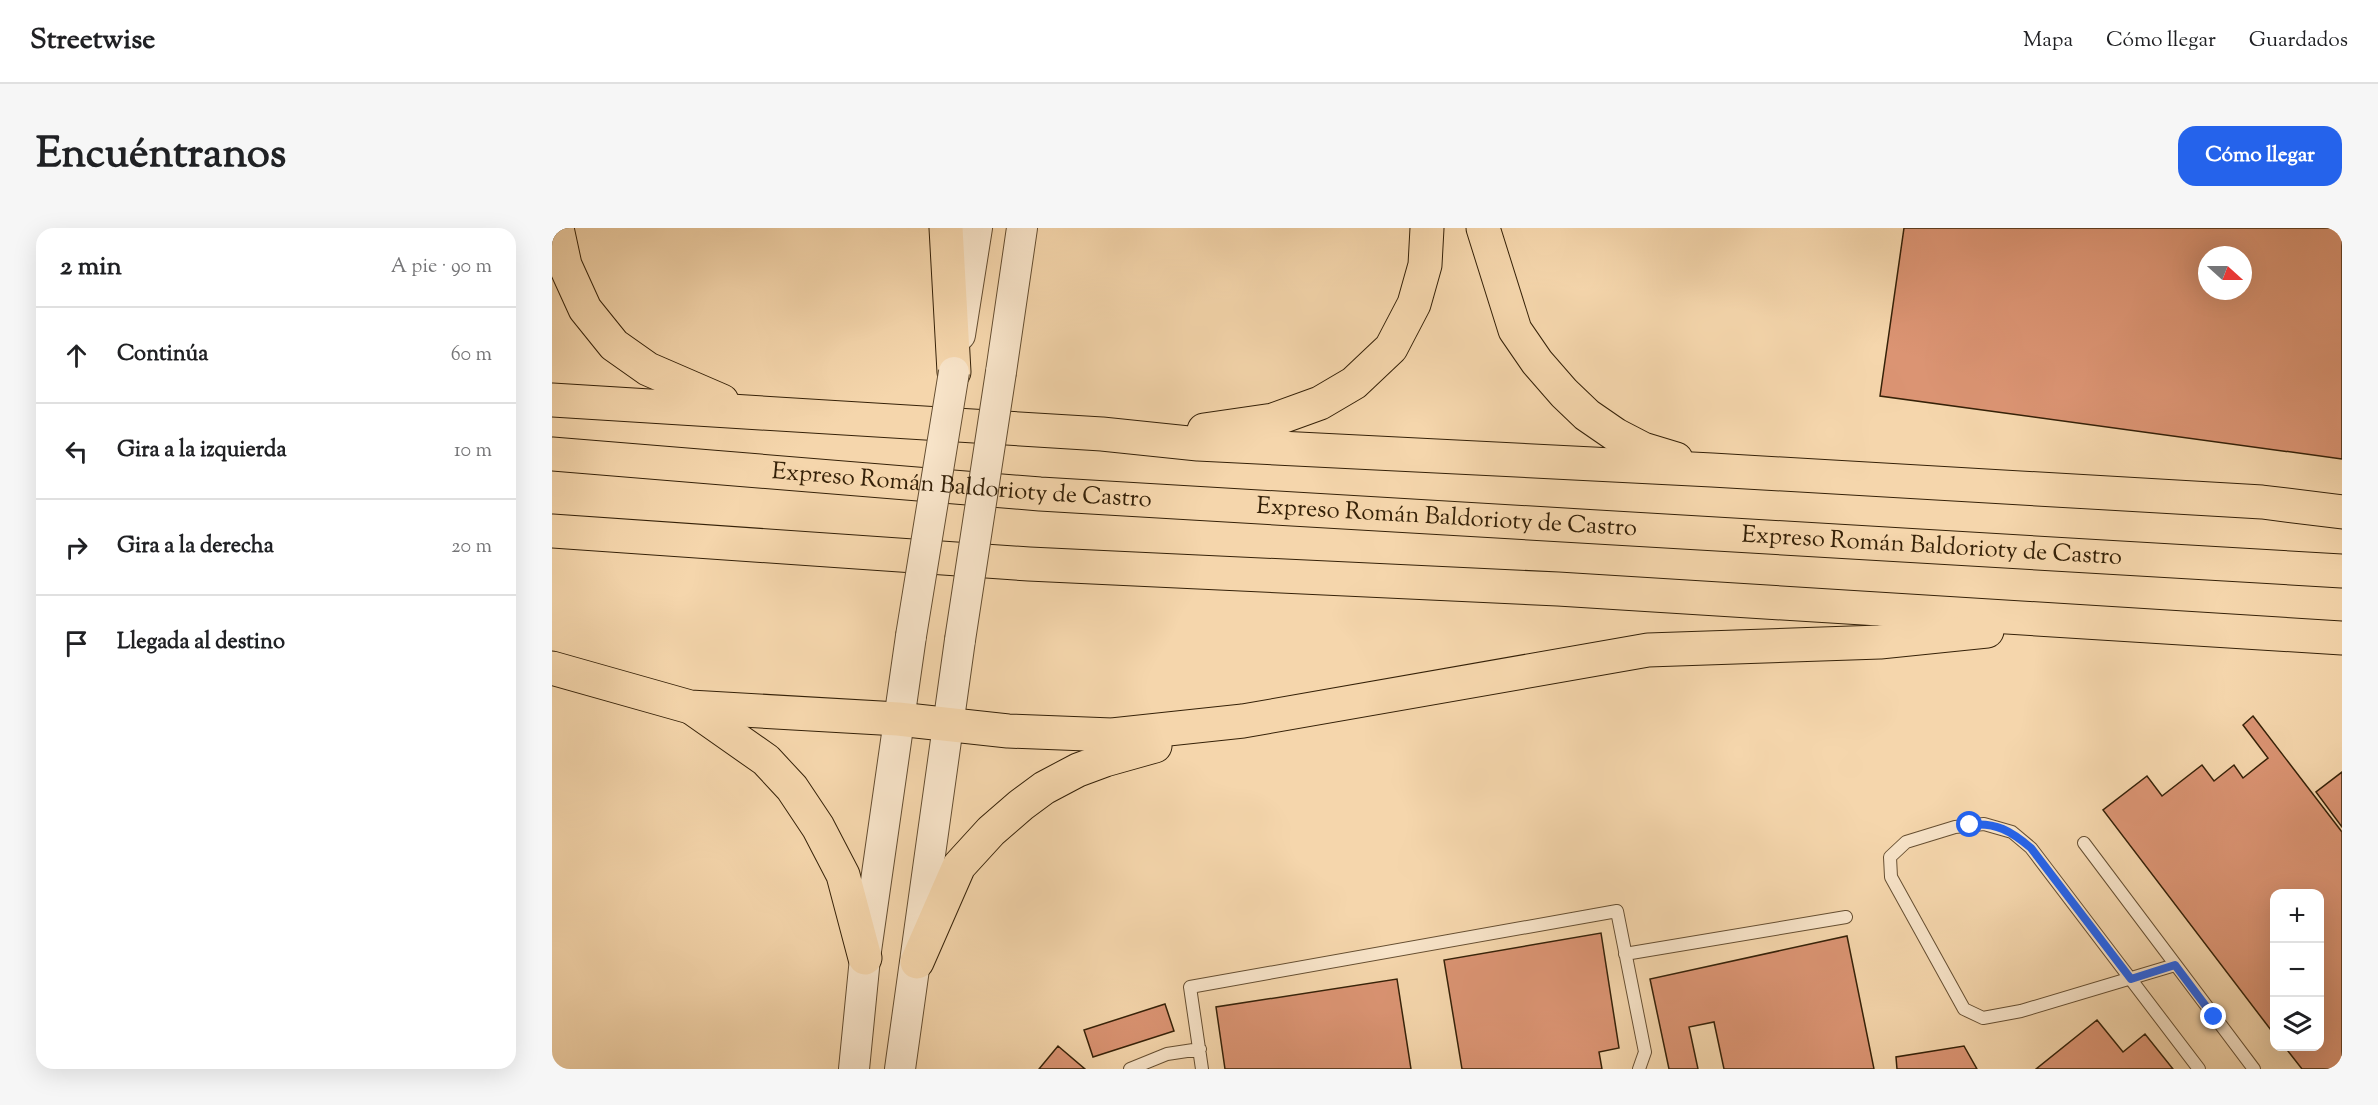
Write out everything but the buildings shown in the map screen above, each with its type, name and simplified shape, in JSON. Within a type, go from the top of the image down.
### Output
[{"type":"highway","points":[[557,228],[565,265],[585,309],[614,345],[648,369],[690,389],[752,412]]},
{"type":"highway","points":[[946,228],[954,372]]},
{"type":"highway","points":[[1102,434],[1200,431],[1274,420],[1320,403],[1354,383],[1391,348],[1414,304],[1425,265],[1427,228]]},
{"type":"highway","points":[[1483,228],[1515,330],[1537,362],[1564,393],[1587,415],[1616,435],[1643,449],[1712,470]]},
{"type":"highway","points":[[552,400],[1102,434],[1198,444],[1712,470],[2262,502],[2342,512]]},
{"type":"highway","name":"Expreso Román Baldorioty de Castro","points":[[552,454],[1040,494],[2342,571]]},
{"type":"highway","points":[[552,531],[1029,564],[1558,589],[2342,638]]},
{"type":"highway","points":[[552,668],[690,707],[898,719],[1008,731],[1112,735],[1244,721],[1648,650],[1880,642],[2084,621]]},
{"type":"highway","points":[[690,707],[766,759],[792,788],[818,827],[843,875],[865,958]]},
{"type":"highway","points":[[917,962],[959,866],[991,831],[1044,788],[1105,760],[1244,721]]},
{"type":"street","points":[[854,1069],[865,958],[898,719],[977,228]]},
{"type":"street","points":[[900,1069],[917,962],[960,640],[1022,228]]},
{"type":"lane","points":[[2175,965],[2131,979],[2021,1011],[1983,1018],[1964,1009],[1890,877],[1890,857],[1906,842],[1955,827],[1984,824],[2012,832],[2031,848],[2131,979],[2199,1069]]},
{"type":"lane","points":[[2084,843],[2254,1069]]},
{"type":"lane","points":[[1202,1069],[1190,987],[1617,911],[1644,1052],[1639,1069]]},
{"type":"lane","points":[[1625,954],[1846,917]]},
{"type":"lane","points":[[1130,1069],[1167,1054],[1200,1049]]},
{"type":"route","points":[[1970,825],[1984,824],[2012,832],[2031,848],[2131,979],[2175,965],[2214,1017]]}]
